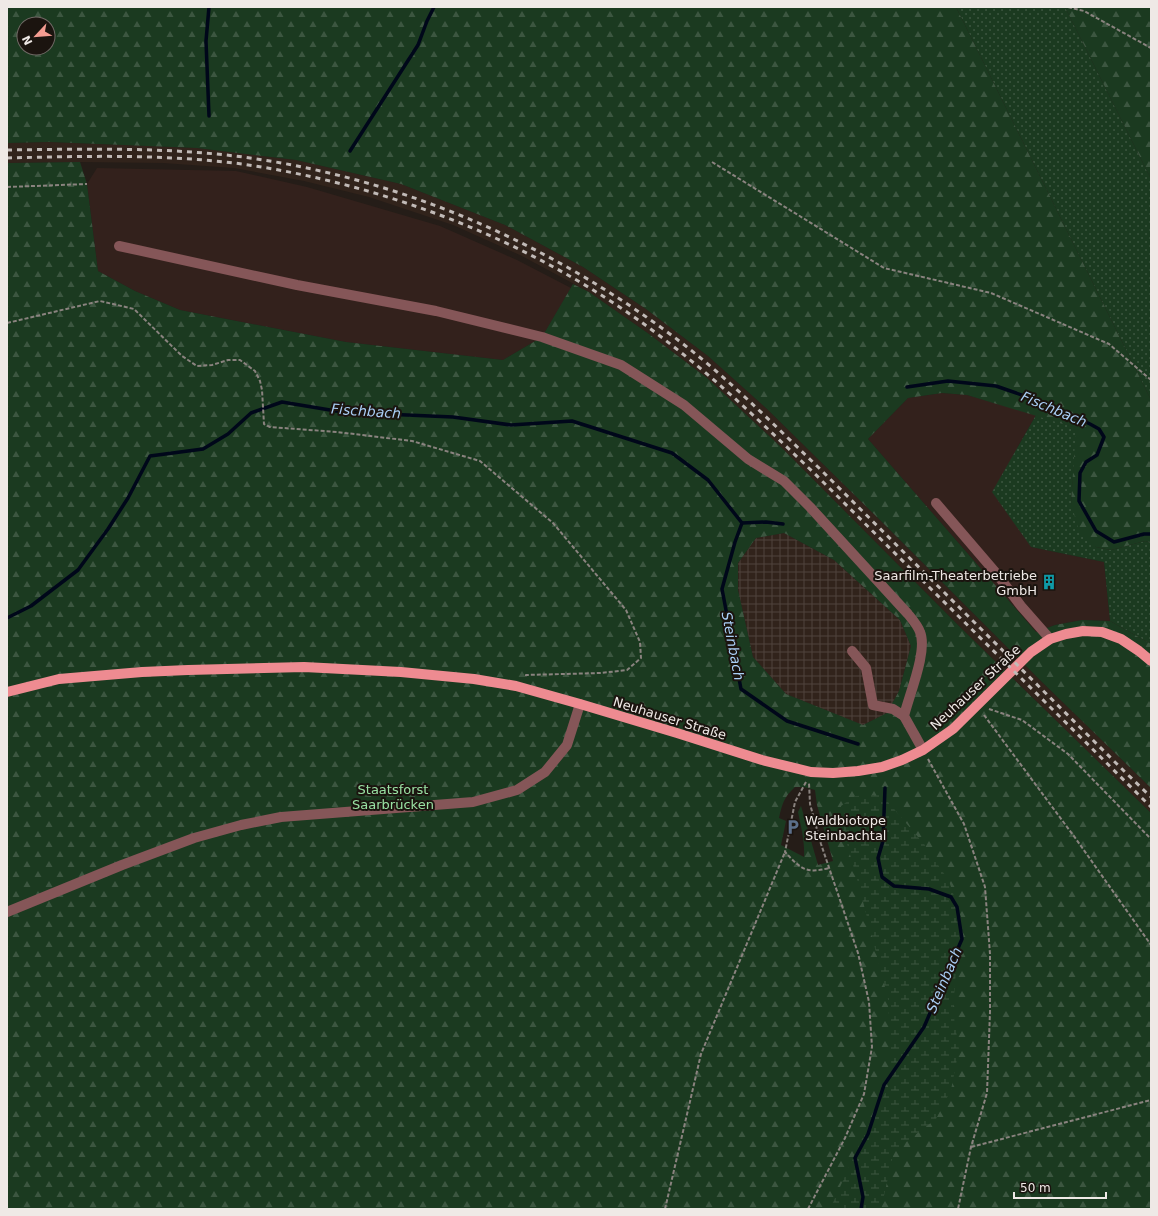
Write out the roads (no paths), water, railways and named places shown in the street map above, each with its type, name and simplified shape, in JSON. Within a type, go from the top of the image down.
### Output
[{"type":"main road","name":"Neuhauser Straße","points":[[7,692],[59,679],[125,673],[188,670],[304,667],[387,671],[474,679],[523,688],[580,704],[762,760],[810,772],[833,773],[882,767],[923,750],[953,729],[1031,652],[1050,639],[1083,631],[1102,632],[1121,639],[1139,650],[1151,661]]},
{"type":"street","points":[[118,246],[297,285],[436,311],[542,337],[621,365],[684,405],[748,459],[784,481],[810,507],[908,614],[920,632],[922,644],[918,669],[904,716]]},
{"type":"street","points":[[936,503],[1050,639]]},
{"type":"street","points":[[852,651],[866,668],[874,705],[893,709],[904,716],[923,750]]},
{"type":"street","points":[[7,912],[151,854],[194,838],[241,824],[281,817],[473,802],[517,790],[545,772],[567,745],[580,704]]},
{"type":"waterway","points":[[209,7],[206,41],[209,116]]},
{"type":"waterway","points":[[350,151],[418,45],[434,7]]},
{"type":"waterway","name":"Fischbach","points":[[907,387],[948,381],[996,386],[1053,406],[1099,429],[1104,437],[1097,455],[1086,462],[1080,473],[1079,501],[1096,531],[1114,542],[1144,534],[1151,534]]},
{"type":"waterway","name":"Fischbach","points":[[7,618],[31,606],[78,570],[108,529],[128,498],[150,456],[203,449],[228,434],[251,413],[282,402],[336,411],[453,417],[511,425],[572,421],[672,453],[708,480],[742,523],[766,522],[783,524]]},
{"type":"waterway","name":"Steinbach","points":[[742,523],[722,589],[741,689],[787,721],[858,744]]},
{"type":"waterway","name":"Steinbach","points":[[861,1209],[863,1197],[855,1158],[868,1134],[884,1085],[924,1027],[962,939],[957,907],[951,897],[929,889],[894,886],[882,877],[878,858],[883,841],[885,788]]},
{"type":"railway","points":[[7,150],[155,150],[243,157],[301,167],[359,181],[415,198],[470,219],[523,244],[575,272],[625,303],[674,337],[730,384],[819,468],[1151,797]]},
{"type":"railway","points":[[7,158],[95,156],[154,157],[242,164],[300,174],[357,188],[414,206],[470,227],[524,252],[577,280],[627,312],[674,347],[711,377],[746,409],[815,474],[1151,807]]},
{"type":"place","name":"Saarfilm-Theaterbetriebe GmbH","points":[[1049,582]]},
{"type":"place","name":"Waldbiotope Steinbachtal","points":[[793,827]]},
{"type":"park label","name":"Staatsforst Saarbrücken","points":[[393,796]]}]
